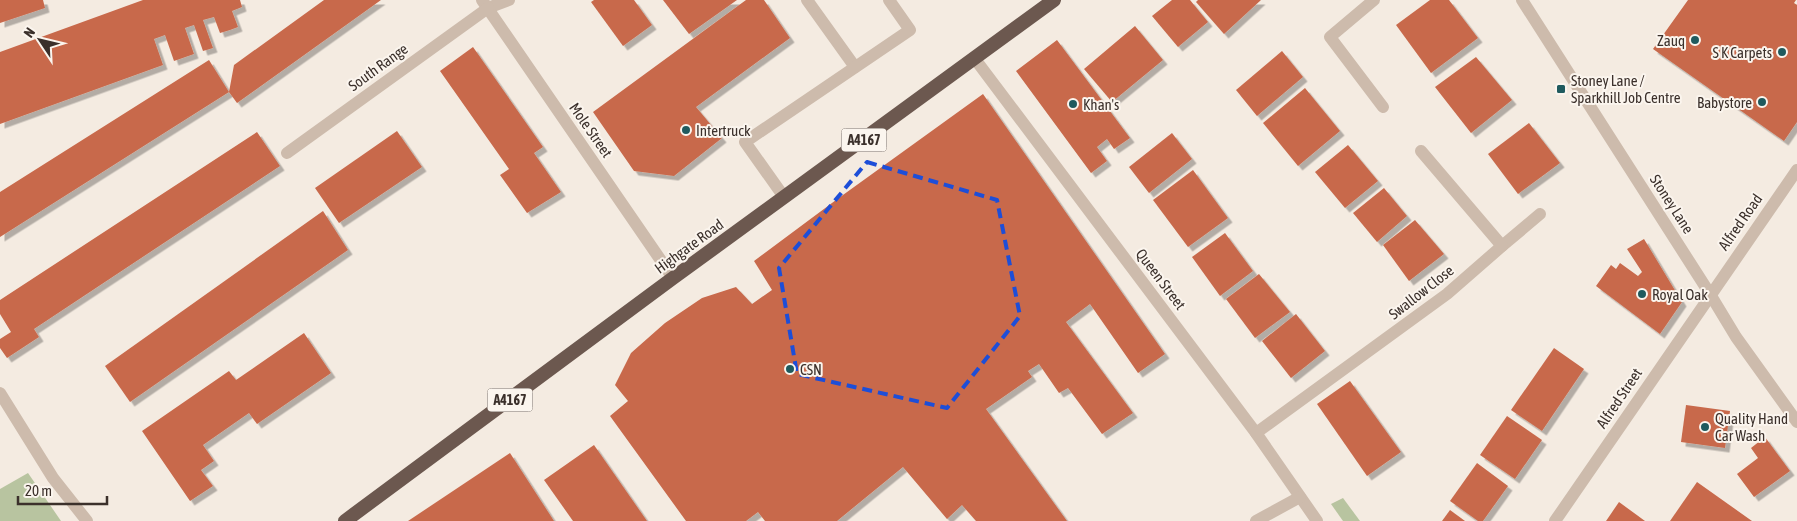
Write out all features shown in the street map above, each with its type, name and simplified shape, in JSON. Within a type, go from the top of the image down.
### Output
[{"type":"highway","name":"Highgate Road","points":[[345,521],[673,278],[976,59],[1054,0]]},
{"type":"street","name":"South Range","points":[[287,153],[485,4],[509,0]]},
{"type":"street","points":[[807,0],[856,67]]},
{"type":"street","points":[[784,197],[745,142],[910,30],[889,0]]},
{"type":"street","points":[[1374,0],[1330,37],[1383,107]]},
{"type":"street","name":"Stoney Lane","points":[[1522,0],[1736,337],[1766,382],[1797,422]]},
{"type":"street","name":"Mole Street","points":[[485,4],[673,278]]},
{"type":"street","name":"Queen Street","points":[[976,59],[1256,433],[1317,521]]},
{"type":"street","points":[[1421,151],[1502,246]]},
{"type":"street","name":"Alfred Road","points":[[1710,294],[1797,170]]},
{"type":"street","name":"Swallow Close","points":[[1256,433],[1447,294],[1540,214]]},
{"type":"street","name":"Alfred Street","points":[[1555,521],[1710,294]]},
{"type":"street","points":[[0,393],[53,478],[87,521]]},
{"type":"street","points":[[1256,521],[1300,497]]},
{"type":"highlighted area","points":[[867,162],[997,200],[1020,316],[947,408],[797,374],[779,268]]},
{"type":"green space","points":[[28,473],[61,521],[0,521],[0,489]]},
{"type":"green space","points":[[1343,498],[1360,521],[1343,521],[1331,504]]},
{"type":"building","points":[[0,0],[43,0],[45,8],[0,23]]},
{"type":"building","points":[[143,0],[240,0],[242,7],[232,11],[238,27],[230,30],[220,33],[214,17],[203,20],[213,48],[203,51],[194,25],[185,28],[194,54],[174,61],[165,35],[154,39],[163,65],[0,124],[0,52]]},
{"type":"building","points":[[324,0],[381,0],[237,103],[229,92],[234,65]]},
{"type":"building","points":[[594,0],[634,0],[652,25],[623,46],[591,2]]},
{"type":"building","points":[[663,0],[737,0],[689,34]]},
{"type":"building","points":[[746,0],[764,0],[790,38],[696,107],[722,138],[674,176],[634,171],[593,112]]},
{"type":"building","points":[[1172,0],[1190,0],[1208,22],[1178,47],[1152,16]]},
{"type":"building","points":[[1198,0],[1261,0],[1224,34],[1196,2]]},
{"type":"building","points":[[1430,0],[1449,0],[1478,38],[1431,73],[1396,25]]},
{"type":"building","points":[[1688,0],[1796,0],[1794,3],[1797,5],[1797,122],[1784,141],[1653,49]]},
{"type":"building","points":[[1135,26],[1163,60],[1112,102],[1084,69]]},
{"type":"building","name":"Khan's","points":[[1057,40],[1130,138],[1114,149],[1107,139],[1097,147],[1107,161],[1091,173],[1016,71]]},
{"type":"building","points":[[473,47],[543,147],[534,153],[561,192],[527,213],[500,175],[509,169],[440,71]]},
{"type":"building","points":[[1282,51],[1303,77],[1257,116],[1236,90]]},
{"type":"building","points":[[1476,57],[1512,100],[1471,133],[1435,87]]},
{"type":"building","points":[[209,60],[229,92],[0,237],[0,192]]},
{"type":"building","points":[[1305,88],[1340,131],[1298,166],[1263,123]]},
{"type":"building","name":"CSN","points":[[983,94],[1165,354],[1138,373],[1090,304],[1066,322],[1133,413],[1102,434],[1068,388],[1059,393],[1039,364],[1028,371],[1032,377],[986,409],[1067,521],[976,521],[962,505],[947,519],[903,467],[837,521],[765,521],[758,512],[746,521],[686,521],[610,416],[628,401],[615,385],[631,353],[665,323],[702,298],[736,287],[752,304],[772,290],[754,261]]},
{"type":"building","points":[[1529,123],[1560,163],[1518,194],[1488,154]]},
{"type":"building","points":[[397,131],[422,167],[339,223],[315,188]]},
{"type":"building","points":[[257,132],[280,166],[34,329],[39,337],[7,358],[0,348],[0,339],[11,332],[0,314],[0,300]]},
{"type":"building","points":[[1172,133],[1192,159],[1149,193],[1129,167]]},
{"type":"building","points":[[1348,145],[1378,181],[1345,208],[1315,172]]},
{"type":"building","points":[[1193,170],[1228,218],[1188,247],[1153,200]]},
{"type":"building","points":[[1384,188],[1407,216],[1377,242],[1353,213]]},
{"type":"building","points":[[323,211],[348,250],[130,402],[105,366]]},
{"type":"building","points":[[1415,220],[1444,254],[1409,281],[1383,245]]},
{"type":"building","points":[[1225,233],[1253,271],[1220,296],[1192,257]]},
{"type":"building","name":"Royal Oak","points":[[1644,239],[1682,302],[1660,334],[1596,286],[1611,265],[1616,269],[1620,263],[1638,276],[1642,272],[1627,249]]},
{"type":"building","points":[[1259,274],[1290,312],[1255,338],[1226,299]]},
{"type":"building","points":[[1296,314],[1325,351],[1291,378],[1262,341]]},
{"type":"building","points":[[304,333],[331,373],[257,424],[249,413],[203,445],[214,461],[201,470],[213,486],[190,501],[142,431],[229,371],[236,380]]},
{"type":"building","points":[[1554,348],[1584,369],[1542,431],[1511,410]]},
{"type":"building","points":[[1350,381],[1401,452],[1367,476],[1317,404]]},
{"type":"building","name":"Quality Hand Car Wash","points":[[1686,405],[1730,411],[1725,448],[1681,442]]},
{"type":"building","points":[[1507,416],[1542,440],[1515,479],[1480,455]]},
{"type":"building","points":[[1765,437],[1790,471],[1754,497],[1737,474],[1758,458],[1751,448]]},
{"type":"building","points":[[594,445],[647,521],[573,521],[544,480]]},
{"type":"building","points":[[510,453],[554,521],[408,521]]},
{"type":"building","points":[[1477,463],[1508,486],[1483,521],[1478,521],[1450,501]]},
{"type":"building","points":[[1697,482],[1752,521],[1670,521]]},
{"type":"building","points":[[1619,502],[1645,521],[1606,521]]},
{"type":"building","points":[[1450,510],[1465,521],[1442,521]]},
{"type":"place","name":"Zauq","points":[[1695,40]]},
{"type":"place","name":"S K Carpets","points":[[1782,52]]},
{"type":"place","name":"Stoney Lane / Sparkhill Job Centre","points":[[1561,89]]},
{"type":"place","name":"Babystore","points":[[1762,102]]},
{"type":"place","name":"Khan's","points":[[1073,104]]},
{"type":"place","name":"Intertruck","points":[[686,130]]},
{"type":"place","name":"Royal Oak","points":[[1642,294]]},
{"type":"place","name":"CSN","points":[[790,369]]},
{"type":"place","name":"Quality Hand Car Wash","points":[[1705,427]]}]
